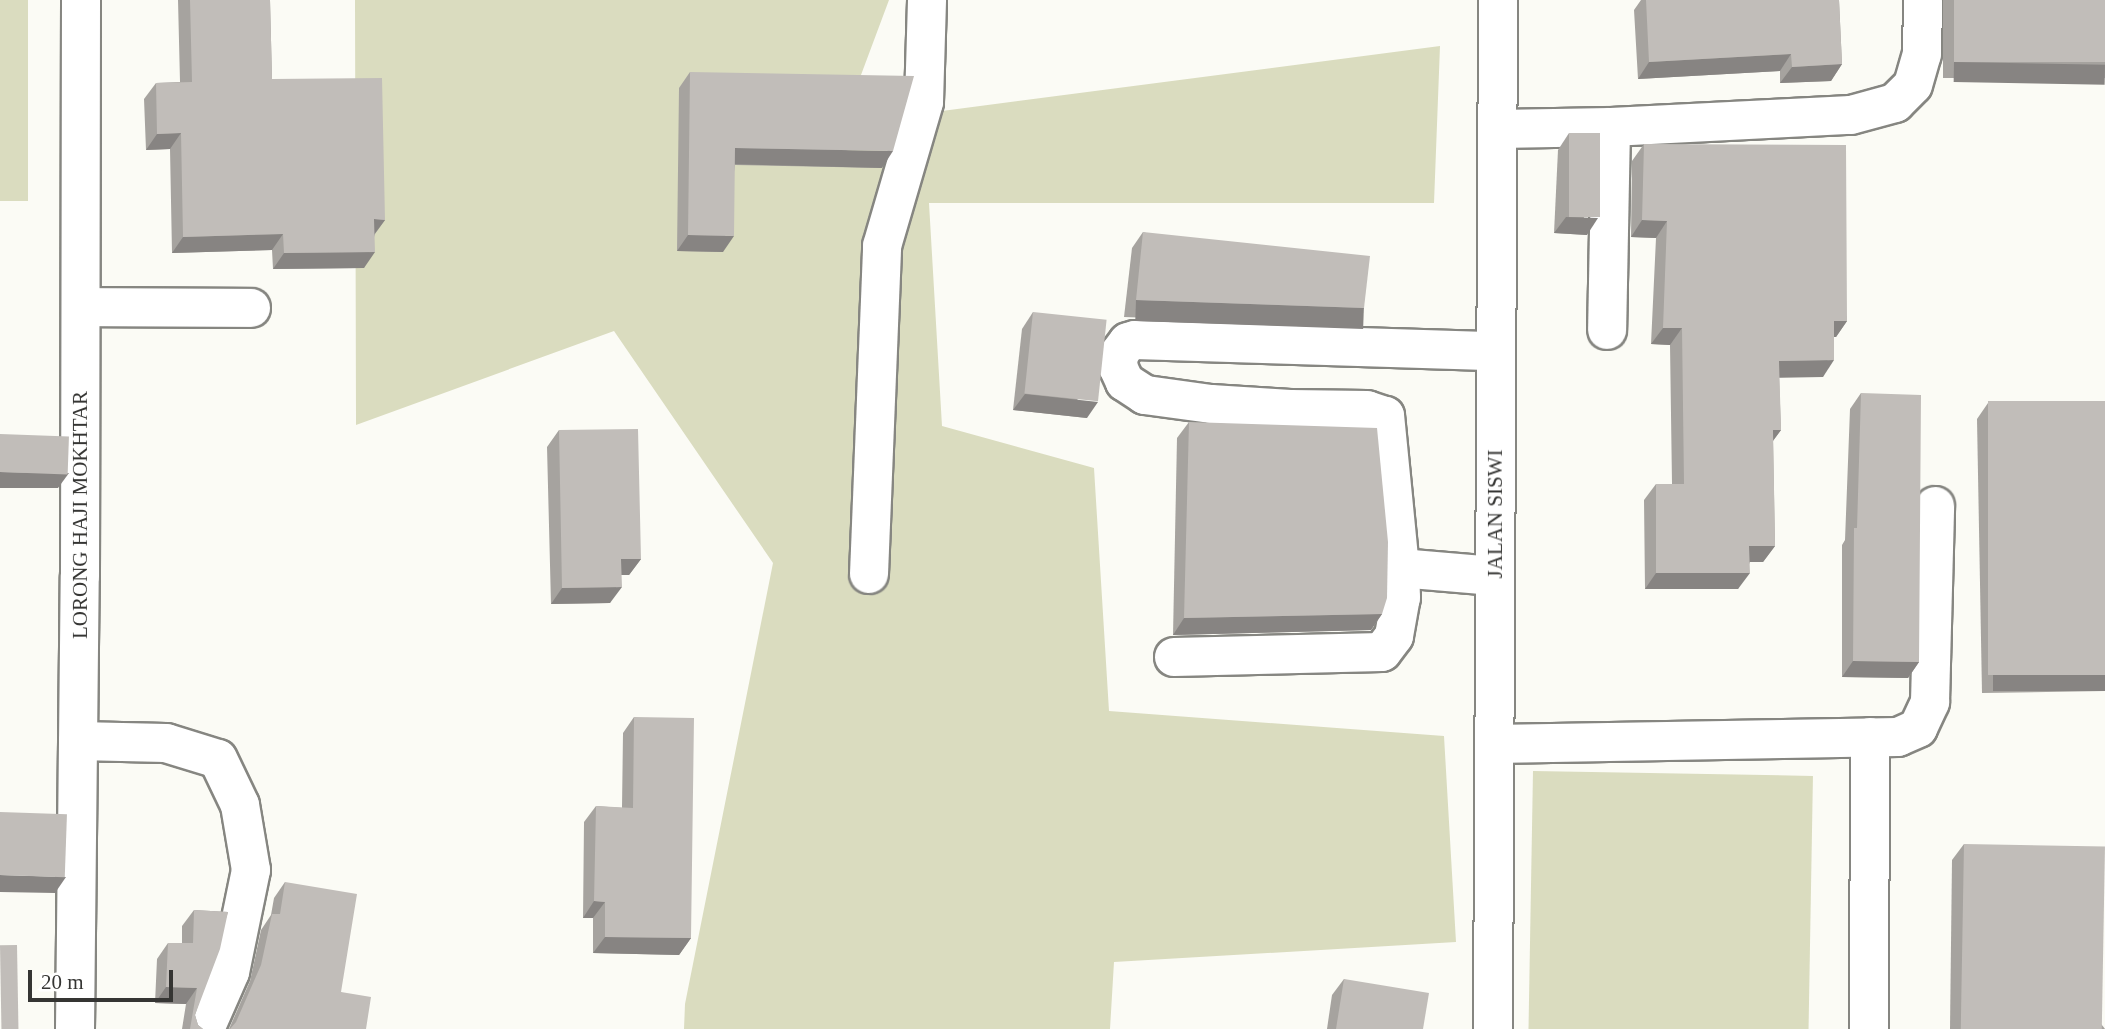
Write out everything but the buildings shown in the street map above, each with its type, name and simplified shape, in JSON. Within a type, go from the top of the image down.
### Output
[{"type":"street","name":"LORONG HAJI MOKHTAR","points":[[75,1029],[81,0]]},
{"type":"street","points":[[869,573],[882,246],[924,102],[927,0]]},
{"type":"street","name":"JALAN SISWI","points":[[1493,1029],[1498,0]]},
{"type":"street","points":[[1498,129],[1611,127],[1851,115],[1895,103],[1913,85],[1922,54],[1923,0]]},
{"type":"street","points":[[1607,330],[1611,127]]},
{"type":"street","points":[[81,307],[251,308]]},
{"type":"street","points":[[1174,657],[1382,652],[1394,636],[1401,598],[1385,416],[1367,410],[1290,410],[1211,404],[1145,395],[1125,382],[1118,367],[1119,354],[1128,342],[1135,340],[1495,351]]},
{"type":"street","points":[[1494,744],[1898,737],[1918,728],[1930,702],[1935,506]]},
{"type":"street","points":[[1400,568],[1494,576]]},
{"type":"street","points":[[1869,1029],[1870,737]]},
{"type":"street","points":[[78,741],[166,743],[218,760],[240,805],[251,870],[230,972],[205,1029]]},
{"type":"green space","points":[[0,0],[28,0],[28,201],[0,201]]},
{"type":"green space","points":[[355,0],[889,0],[858,83],[876,129],[942,111],[1440,46],[1434,203],[929,203],[942,426],[1094,468],[1109,711],[1444,736],[1456,942],[1114,962],[1110,1029],[684,1029],[685,1004],[773,563],[614,331],[356,425]]},
{"type":"green space","points":[[1533,771],[1813,776],[1809,1029],[1528,1029]]}]
